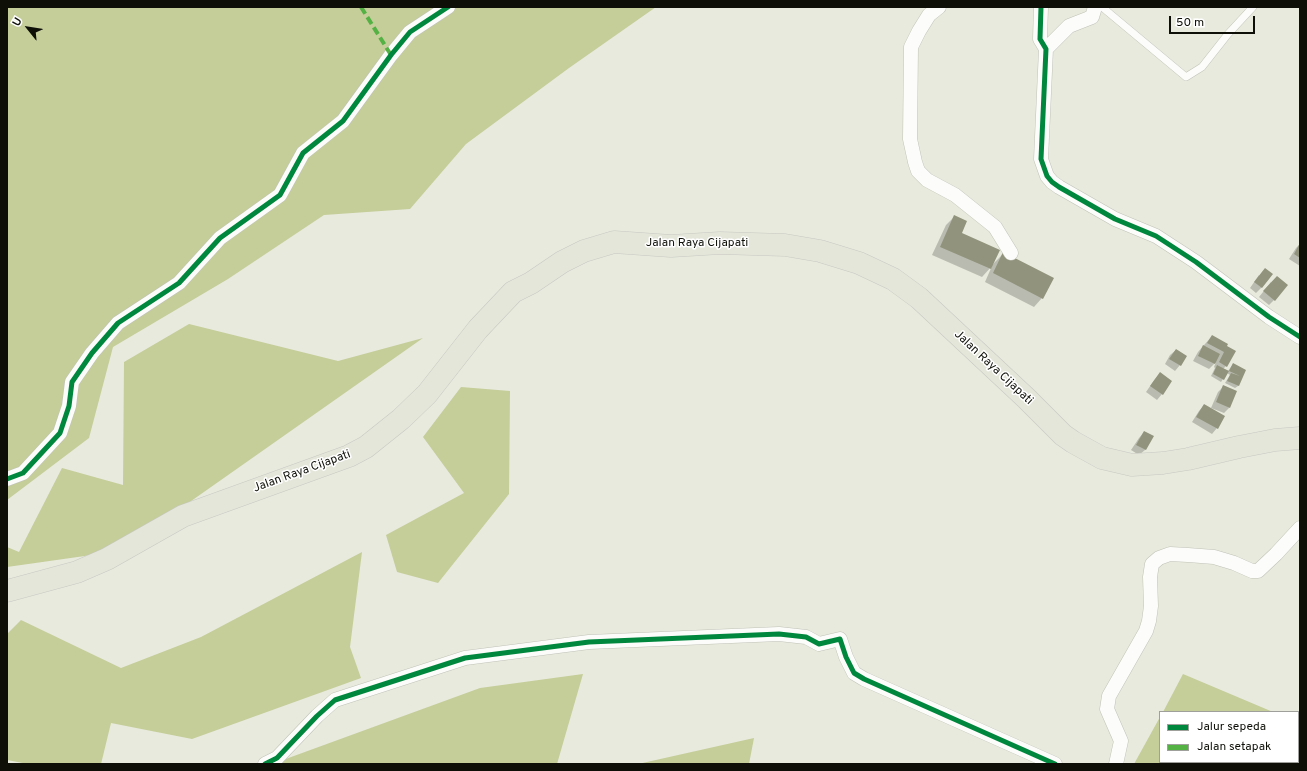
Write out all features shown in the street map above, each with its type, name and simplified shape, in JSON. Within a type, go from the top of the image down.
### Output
[{"type":"main road","name":"Jalan Raya Cijapati","points":[[7,591],[83,569],[107,559],[198,509],[349,456],[366,447],[401,419],[427,394],[478,329],[514,292],[579,253],[614,242],[671,246],[720,243],[786,245],[820,252],[859,263],[893,279],[919,298],[1026,398],[1063,435],[1102,458],[1132,465],[1163,463],[1275,440],[1300,438]]},
{"type":"street","points":[[7,479],[23,473],[60,433],[69,406],[72,382],[92,353],[118,323],[179,283],[220,238],[280,195],[303,153],[343,121],[391,55],[410,32],[448,7]]},
{"type":"street","points":[[940,7],[929,15],[918,31],[911,47],[910,139],[915,162],[918,171],[927,180],[955,195],[996,227],[1011,253]]},
{"type":"street","points":[[1041,7],[1040,39],[1046,49],[1041,159],[1047,176],[1052,182],[1115,219],[1156,236],[1196,262],[1269,317],[1300,337]]},
{"type":"street","points":[[1046,49],[1069,26],[1092,17],[1095,7]]},
{"type":"street","points":[[1116,764],[1121,741],[1107,709],[1109,696],[1135,652],[1148,626],[1151,606],[1150,577],[1152,564],[1158,558],[1170,554],[1188,555],[1214,557],[1234,563],[1252,571],[1258,571],[1300,528]]},
{"type":"street","points":[[264,764],[276,758],[317,716],[335,700],[465,658],[589,642],[779,634],[806,637],[819,644],[840,639],[846,657],[854,673],[864,679],[1055,764]]},
{"type":"lane","points":[[1102,7],[1186,77],[1202,67],[1252,7]]},
{"type":"green space","points":[[7,7],[656,7],[569,68],[466,144],[410,209],[324,215],[228,279],[113,347],[89,438],[7,500]]},
{"type":"green space","points":[[189,324],[338,361],[423,338],[120,551],[7,567],[7,547],[19,552],[62,468],[123,485],[124,362]]},
{"type":"green space","points":[[461,387],[510,391],[509,494],[438,583],[397,572],[386,535],[464,493],[423,437]]},
{"type":"green space","points":[[362,552],[350,647],[361,678],[192,739],[111,723],[101,764],[28,764],[7,760],[7,634],[21,620],[121,668],[201,637]]},
{"type":"green space","points":[[583,674],[557,764],[272,764],[480,688]]},
{"type":"green space","points":[[1183,674],[1271,711],[1164,711]]},
{"type":"green space","points":[[1159,719],[1159,763],[1296,763],[1296,764],[1134,764]]},
{"type":"green space","points":[[754,738],[749,764],[638,764]]},
{"type":"building","points":[[954,215],[967,221],[962,233],[1000,250],[991,269],[940,247]]},
{"type":"building","points":[[1300,243],[1300,258],[1294,254]]},
{"type":"building","points":[[1003,252],[1054,278],[1043,299],[993,273]]},
{"type":"building","points":[[1265,268],[1273,274],[1262,288],[1254,282]]},
{"type":"building","points":[[1277,276],[1288,285],[1275,301],[1263,291]]},
{"type":"building","points":[[1212,335],[1228,344],[1227,346],[1236,351],[1227,367],[1219,362],[1224,352],[1207,343]]},
{"type":"building","points":[[1203,345],[1220,354],[1215,364],[1198,356]]},
{"type":"building","points":[[1176,349],[1187,356],[1181,366],[1169,359]]},
{"type":"building","points":[[1233,363],[1246,370],[1239,386],[1227,381],[1231,373],[1240,376],[1229,371]]},
{"type":"building","points":[[1217,365],[1229,371],[1224,380],[1213,374]]},
{"type":"building","points":[[1160,372],[1172,381],[1163,395],[1150,386]]},
{"type":"building","points":[[1223,385],[1237,391],[1230,408],[1216,402]]},
{"type":"building","points":[[1204,404],[1225,416],[1218,429],[1196,417]]},
{"type":"building","points":[[1144,431],[1154,436],[1146,450],[1136,445]]},
{"type":"marked path","points":[[361,7],[391,55]]},
{"type":"cycle path","points":[[7,479],[23,473],[60,433],[69,406],[72,382],[92,353],[118,323],[179,283],[220,238],[280,195],[303,153],[343,121],[391,55],[410,32],[448,7]]},
{"type":"cycle path","points":[[1041,7],[1040,39],[1046,49],[1041,159],[1047,176],[1059,187],[1115,219],[1156,236],[1196,262],[1269,317],[1300,337]]},
{"type":"cycle path","points":[[265,764],[277,758],[317,716],[335,700],[465,658],[589,642],[779,634],[806,637],[819,644],[840,639],[846,657],[854,673],[864,679],[1055,764]]}]
